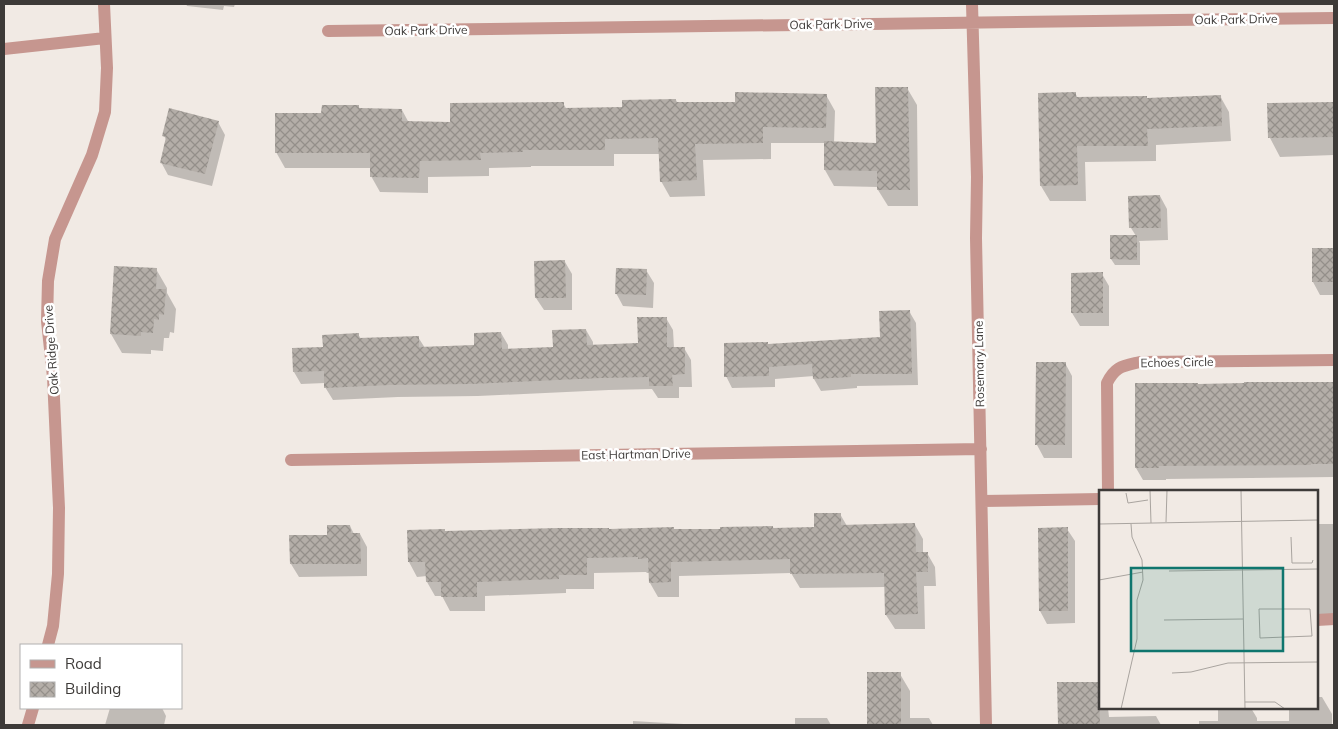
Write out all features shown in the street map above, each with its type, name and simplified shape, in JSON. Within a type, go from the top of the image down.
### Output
[{"type":"street","name":"Oak Ridge Drive","points":[[48,644],[53,626],[58,574],[59,508],[53,377],[47,322],[48,281],[55,239],[92,154],[105,112],[107,68],[104,4]]},
{"type":"street","name":"Rosemary Lane","points":[[972,4],[977,177],[976,238],[986,725]]},
{"type":"street","name":"Oak Park Drive","points":[[328,31],[1334,18]]},
{"type":"street","points":[[4,49],[105,38]]},
{"type":"street","name":"Echoes Circle","points":[[1108,490],[1107,383],[1112,373],[1122,366],[1140,362],[1334,360]]},
{"type":"street","name":"East Hartman Drive","points":[[291,460],[981,449]]},
{"type":"street","points":[[982,501],[1099,499]]},
{"type":"street","points":[[1318,620],[1334,619]]},
{"type":"street","points":[[28,725],[33,709]]},
{"type":"building","points":[[875,87],[908,87],[910,190],[877,190],[877,171],[824,170],[824,141],[876,143]]},
{"type":"building","points":[[735,92],[827,94],[826,128],[763,127],[763,143],[695,144],[697,180],[660,182],[658,138],[605,139],[605,150],[523,150],[523,152],[480,153],[481,160],[420,161],[419,178],[370,177],[370,153],[275,153],[275,113],[321,113],[322,105],[359,105],[359,108],[402,109],[402,121],[450,122],[450,103],[564,102],[564,108],[622,107],[622,100],[676,99],[676,102],[735,102]]},
{"type":"building","points":[[1076,92],[1076,97],[1147,96],[1147,98],[1221,95],[1222,126],[1147,129],[1148,146],[1077,146],[1078,185],[1040,186],[1038,93]]},
{"type":"building","points":[[1334,102],[1334,137],[1268,138],[1267,103]]},
{"type":"building","points":[[169,108],[219,121],[205,174],[160,163],[166,137],[162,136]]},
{"type":"building","points":[[1160,195],[1161,228],[1129,228],[1128,196]]},
{"type":"building","points":[[1110,235],[1137,235],[1137,260],[1110,259]]},
{"type":"building","points":[[1312,248],[1334,248],[1334,282],[1312,282]]},
{"type":"building","points":[[565,260],[566,298],[535,298],[534,261]]},
{"type":"building","points":[[114,266],[157,268],[156,289],[166,289],[164,315],[159,314],[159,320],[154,319],[153,333],[141,332],[141,336],[110,334]]},
{"type":"building","points":[[616,268],[647,269],[646,295],[615,294]]},
{"type":"building","points":[[1103,272],[1103,313],[1071,313],[1071,273]]},
{"type":"building","points":[[910,310],[912,374],[851,374],[851,377],[813,379],[812,364],[769,367],[769,376],[724,377],[724,343],[768,342],[768,344],[880,337],[879,311]]},
{"type":"building","points":[[637,317],[667,317],[667,347],[685,347],[685,374],[672,375],[673,386],[649,386],[649,377],[324,388],[324,371],[293,372],[292,348],[323,347],[322,335],[359,333],[359,338],[419,336],[419,347],[474,345],[474,333],[501,332],[502,349],[553,347],[552,330],[586,329],[587,345],[638,343]]},
{"type":"building","points":[[1036,362],[1066,362],[1065,445],[1035,445]]},
{"type":"building","points":[[1334,382],[1334,464],[1159,466],[1159,468],[1135,468],[1135,383],[1198,384]]},
{"type":"building","points":[[814,513],[841,513],[841,525],[915,523],[916,552],[928,552],[928,572],[916,572],[918,614],[885,615],[884,573],[790,574],[790,559],[671,562],[671,582],[649,583],[648,558],[587,558],[587,575],[559,575],[559,579],[477,582],[477,597],[441,597],[441,582],[426,582],[425,562],[408,562],[407,530],[814,527]]},
{"type":"building","points":[[327,525],[350,525],[351,533],[360,533],[361,564],[290,564],[289,535],[327,535]]},
{"type":"building","points":[[1068,527],[1068,611],[1039,611],[1038,528]]},
{"type":"building","points":[[867,672],[901,672],[901,725],[867,725]]},
{"type":"building","points":[[1057,682],[1099,682],[1100,725],[1058,725]]}]
